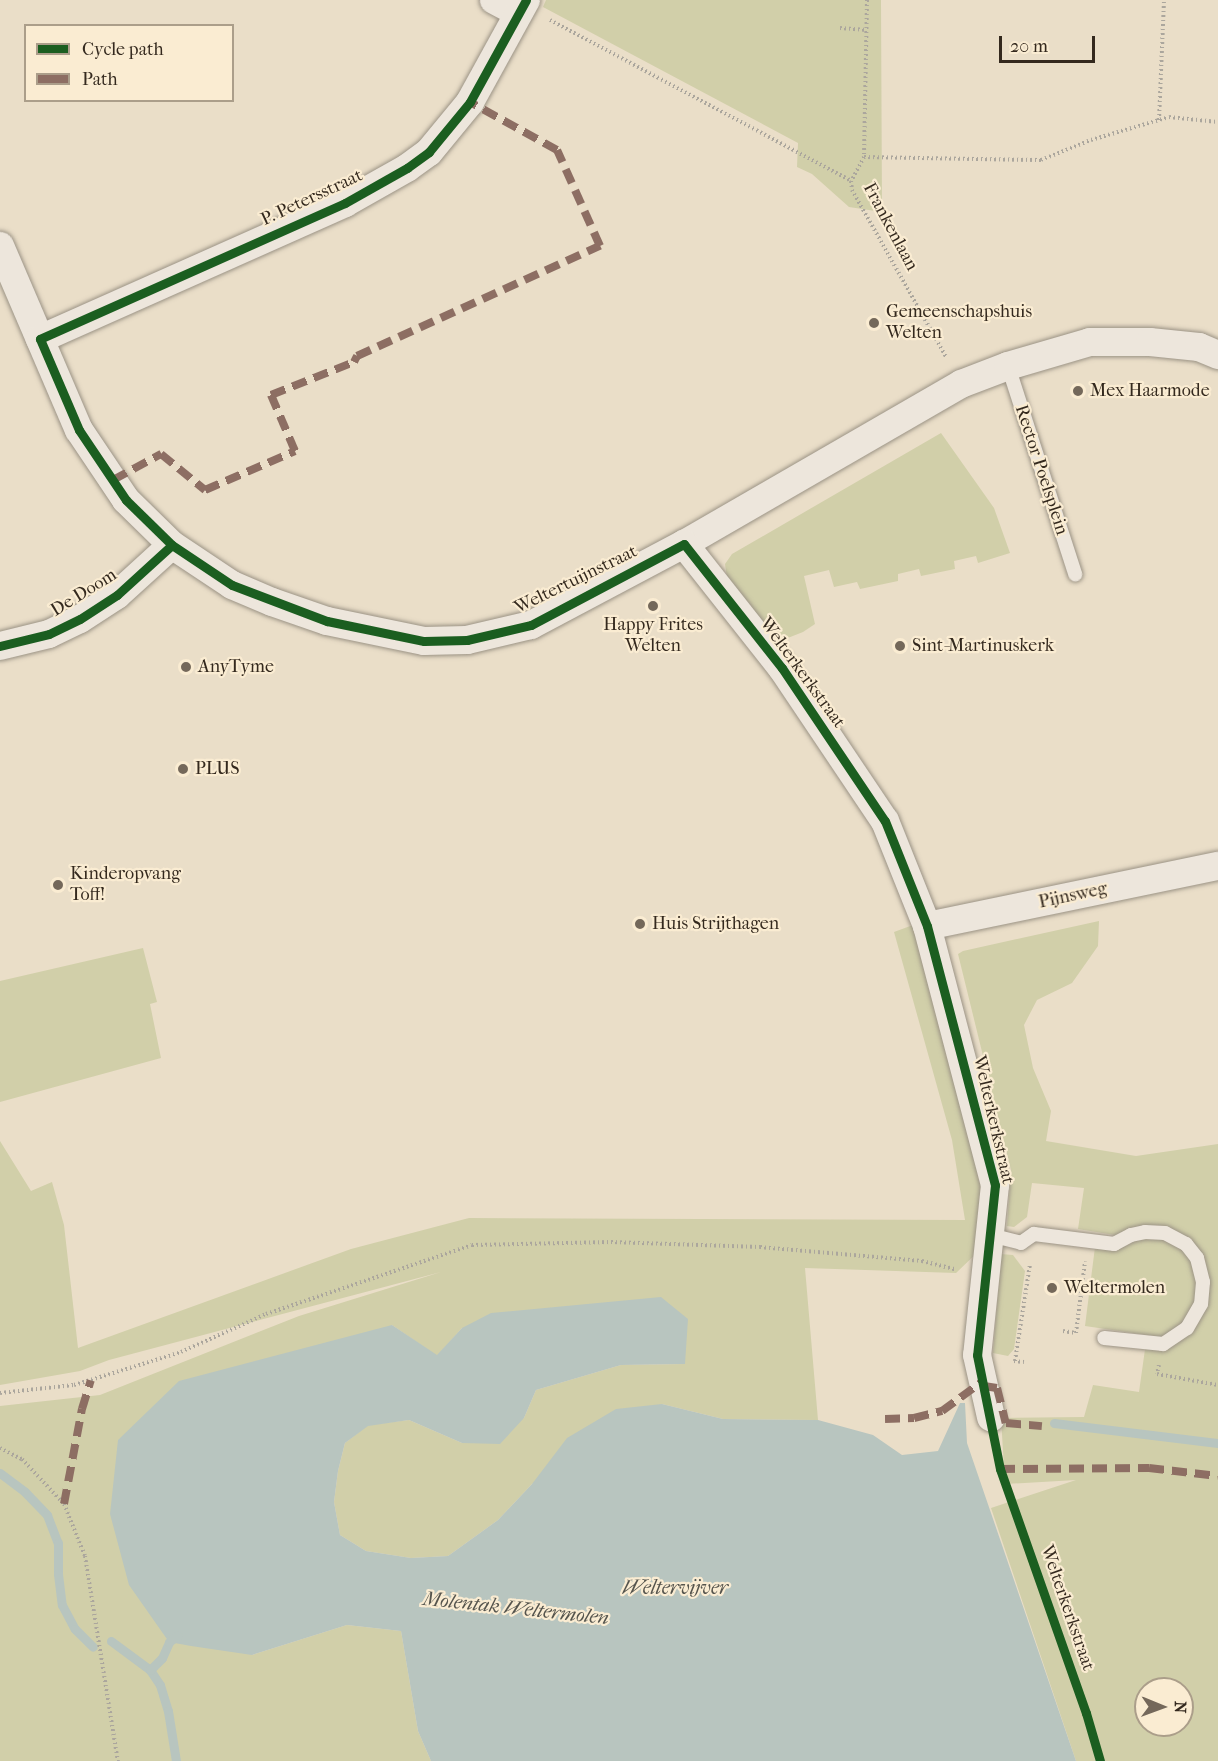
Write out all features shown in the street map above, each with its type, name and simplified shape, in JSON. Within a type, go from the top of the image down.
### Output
[{"type":"street","name":"P. Petersstraat","points":[[40,339],[345,203],[407,168],[429,152],[470,102],[515,5]]},
{"type":"street","name":"Weltertuijnstraat","points":[[0,246],[11,296],[40,339],[85,438],[126,500],[172,545],[232,585],[272,602],[327,621],[424,640],[467,640],[531,625],[684,544],[961,384],[1008,366],[1090,342],[1160,343],[1199,347],[1218,355]]},
{"type":"street","name":"Welterkerkstraat","points":[[684,544],[782,668],[885,821],[927,926],[995,1185],[977,1355],[991,1418]]},
{"type":"street","name":"De Doom","points":[[0,646],[49,634],[80,619],[117,595],[172,545]]},
{"type":"street","name":"Pijnsweg","points":[[927,926],[1218,866]]},
{"type":"lane","name":"Rector Poelsplein","points":[[1008,366],[1075,574]]},
{"type":"lane","points":[[990,1235],[1021,1243],[1034,1234],[1114,1244],[1131,1235],[1165,1233],[1186,1244],[1197,1258],[1202,1275],[1201,1304],[1186,1328],[1163,1344],[1104,1338]]},
{"type":"path","points":[[1159,120],[1164,0]]},
{"type":"path","points":[[515,5],[851,181]]},
{"type":"path","points":[[840,28],[867,30]]},
{"type":"path","points":[[864,157],[1041,160],[1091,140],[1169,117],[1218,122]]},
{"type":"path","points":[[1015,1361],[1034,1234]]},
{"type":"path","points":[[0,1393],[74,1385],[181,1352],[266,1314],[472,1245],[611,1242],[760,1247],[922,1261],[984,1277]]},
{"type":"path","points":[[1076,1333],[1084,1272]]},
{"type":"path","points":[[1063,1331],[1083,1334]]},
{"type":"path","points":[[1163,1344],[1157,1374],[1218,1385]]},
{"type":"path","points":[[1006,1360],[1023,1362]]},
{"type":"path","points":[[0,1448],[22,1459],[64,1504],[85,1556],[118,1761]]},
{"type":"shaded area","points":[[546,0],[881,0],[882,212],[849,207],[812,174],[797,167],[798,143],[543,7]]},
{"type":"shaded area","points":[[941,433],[994,508],[1010,553],[978,563],[976,556],[954,561],[955,569],[921,576],[919,569],[898,574],[898,581],[860,589],[857,582],[834,587],[829,570],[804,576],[815,624],[803,632],[775,643],[727,578],[725,564],[732,554]]},
{"type":"shaded area","points":[[1099,921],[1098,946],[1072,983],[1037,1000],[1024,1025],[1033,1068],[1051,1111],[1046,1141],[1136,1156],[1218,1144],[1218,1761],[1076,1761],[991,1508],[1076,1480],[1005,1484],[1001,1418],[1084,1417],[1093,1385],[1139,1392],[1147,1335],[1085,1326],[1095,1247],[1115,1235],[1078,1229],[1084,1188],[1032,1183],[1027,1217],[1014,1227],[1007,1226],[1011,1170],[958,954]]},
{"type":"shaded area","points":[[913,925],[986,1197],[981,1249],[956,1273],[805,1268],[818,1420],[723,1419],[662,1404],[532,1484],[498,1520],[448,1556],[411,1558],[366,1551],[340,1535],[334,1502],[345,1443],[368,1425],[409,1420],[462,1443],[524,1418],[536,1390],[621,1365],[685,1364],[462,1328],[437,1356],[392,1325],[252,1655],[347,1625],[401,1631],[418,1731],[431,1761],[0,1761],[0,1406],[100,1395],[299,1316],[441,1272],[109,1360],[80,1371],[0,1385],[0,1141],[31,1191],[52,1182],[64,1225],[78,1348],[351,1249],[469,1218],[965,1220],[952,1140],[894,932]]},
{"type":"shaded area","points":[[143,948],[157,1002],[150,1004],[161,1058],[0,1102],[0,981]]},
{"type":"shaded area","points":[[1001,1254],[1013,1255],[1025,1271],[1014,1349],[1008,1356],[993,1353]]},
{"type":"water","name":"Weltervijver","points":[[661,1297],[688,1319],[685,1364],[621,1365],[536,1390],[524,1418],[500,1444],[462,1443],[409,1420],[368,1426],[345,1443],[334,1502],[340,1535],[366,1551],[411,1558],[448,1556],[498,1520],[532,1484],[567,1438],[616,1409],[662,1404],[723,1419],[818,1420],[873,1435],[902,1455],[938,1451],[960,1403],[965,1403],[967,1443],[1076,1761],[431,1761],[418,1731],[401,1631],[347,1625],[252,1655],[191,1646],[169,1642],[129,1585],[110,1514],[118,1440],[179,1381],[392,1325],[437,1355],[462,1328],[491,1313]]},
{"type":"waterway","name":"Molentak Weltermolen","points":[[1054,1423],[1218,1443]]},
{"type":"waterway","points":[[0,1473],[25,1492],[47,1515],[58,1543],[58,1574],[62,1605],[75,1629],[93,1647]]},
{"type":"waterway","name":"Molentak Weltermolen","points":[[150,1670],[162,1658],[169,1642],[178,1635]]},
{"type":"waterway","points":[[111,1641],[150,1670],[160,1685],[168,1711],[176,1761]]},
{"type":"marked path","points":[[113,480],[161,454],[205,490],[295,451],[271,395],[354,362],[357,356],[600,246],[557,150],[470,102]]},
{"type":"marked path","points":[[64,1504],[82,1409],[91,1380]]},
{"type":"marked path","points":[[885,1419],[914,1418],[942,1411],[983,1381]]},
{"type":"marked path","points":[[984,1386],[997,1388],[1006,1423],[1042,1426]]},
{"type":"marked path","points":[[1000,1469],[1149,1468],[1218,1476]]},
{"type":"cycle path","points":[[526,0],[470,102],[429,152],[407,168],[345,203],[40,339],[79,430],[126,500],[172,545],[232,585],[327,621],[424,641],[467,640],[531,625],[684,544],[782,668],[885,821],[927,926],[995,1185],[977,1355],[1000,1469],[1086,1713],[1100,1761]]},
{"type":"cycle path","points":[[0,646],[49,634],[80,619],[117,595],[172,545]]},
{"type":"place","name":"Gemeenschapshuis Welten","points":[[874,323]]},
{"type":"place","name":"Mex Haarmode","points":[[1078,391]]},
{"type":"place","name":"Happy Frites Welten","points":[[653,606]]},
{"type":"place","name":"Sint-Martinuskerk","points":[[900,646]]},
{"type":"place","name":"AnyTyme","points":[[186,667]]},
{"type":"place","name":"PLUS","points":[[183,769]]},
{"type":"place","name":"Kinderopvang Toff!","points":[[58,885]]},
{"type":"place","name":"Huis Strijthagen","points":[[640,924]]},
{"type":"place","name":"Weltermolen","points":[[1052,1288]]}]
